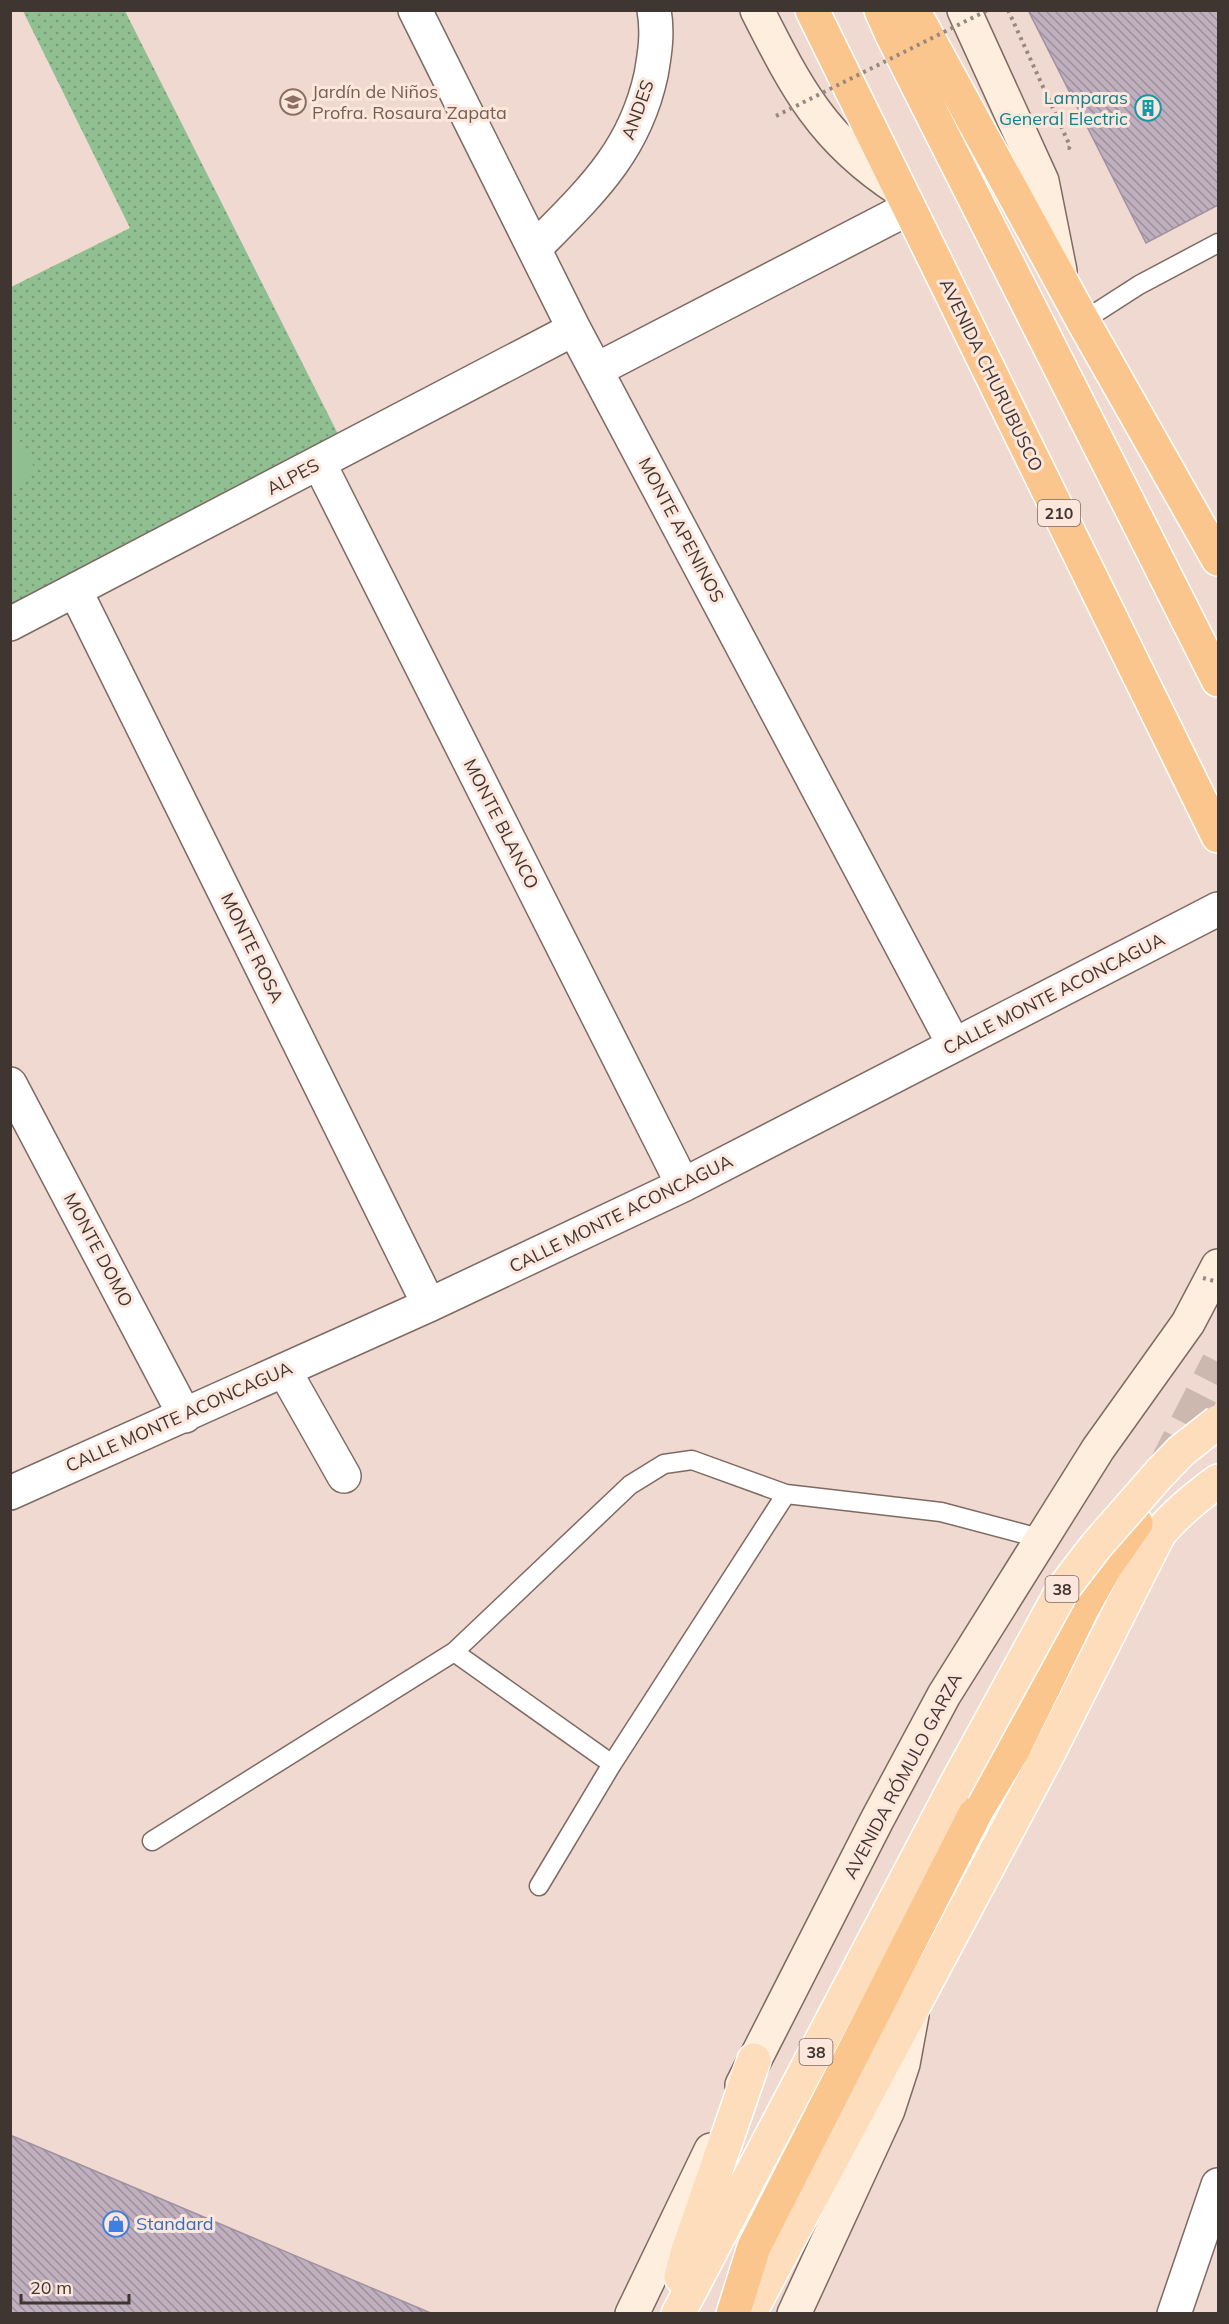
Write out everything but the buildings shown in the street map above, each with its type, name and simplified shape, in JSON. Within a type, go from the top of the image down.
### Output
[{"type":"highway","name":"AVENIDA CHURUBUSCO","points":[[812,10],[1218,836]]},
{"type":"highway","points":[[882,10],[892,35],[1218,680]]},
{"type":"highway","points":[[913,10],[1083,321],[1218,559]]},
{"type":"highway","points":[[733,2313],[754,2247],[977,1810],[1013,1750],[1082,1609],[1106,1566],[1136,1523]]},
{"type":"main road","name":"38","points":[[678,2313],[953,1790],[1063,1589],[1159,1474],[1181,1451],[1218,1422]]},
{"type":"main road","points":[[749,2313],[1048,1754],[1159,1534],[1172,1518],[1195,1497],[1218,1481]]},
{"type":"main road","points":[[671,2313],[687,2251],[754,2061]]},
{"type":"street","name":"MONTE APENINOS","points":[[415,10],[574,329],[954,1045]]},
{"type":"street","name":"ANDES","points":[[535,248],[590,192],[625,146],[646,99],[657,27],[654,10]]},
{"type":"street","points":[[597,370],[904,199],[855,157],[816,116],[797,86],[757,10]]},
{"type":"street","points":[[964,10],[1042,182],[1062,282]]},
{"type":"street","name":"ALPES","points":[[10,624],[574,329]]},
{"type":"street","name":"MONTE BLANCO","points":[[319,463],[683,1185]]},
{"type":"street","name":"MONTE ROSA","points":[[75,590],[429,1305]]},
{"type":"street","name":"CALLE MONTE ACONCAGUA","points":[[10,1493],[429,1305],[683,1185],[1218,909]]},
{"type":"street","name":"MONTE DOMO","points":[[10,1084],[185,1416]]},
{"type":"street","name":"AVENIDA RÓMULO GARZA","points":[[632,2313],[754,2061],[877,1820],[944,1695],[1098,1449],[1188,1323],[1211,1272]]},
{"type":"street","points":[[284,1370],[344,1476]]},
{"type":"street","points":[[794,2313],[888,2110],[903,2064],[912,2011]]},
{"type":"street","points":[[1174,2313],[1218,2185]]},
{"type":"lane","points":[[1083,321],[1139,285],[1218,243]]},
{"type":"lane","points":[[152,1841],[454,1652],[630,1485],[664,1464],[692,1460],[786,1494],[941,1512],[1043,1539]]},
{"type":"lane","points":[[538,1886],[612,1764],[786,1494]]},
{"type":"lane","points":[[454,1652],[612,1764]]},
{"type":"path","points":[[776,116],[988,10]]},
{"type":"path","points":[[1211,1272],[1218,1282]]},
{"type":"green space","points":[[23,11],[125,11],[338,434],[11,604],[11,287],[130,228]]},
{"type":"green space","points":[[10,422],[37,473],[11,487],[10,487]]},
{"type":"tunnel","points":[[1164,1468],[1218,1362]]},
{"type":"place","name":"Jardín de Niños Profra. Rosaura Zapata","points":[[293,102]]},
{"type":"place","name":"Lamparas General Electric","points":[[1148,108]]},
{"type":"place","name":"Standard","points":[[116,2224]]}]
